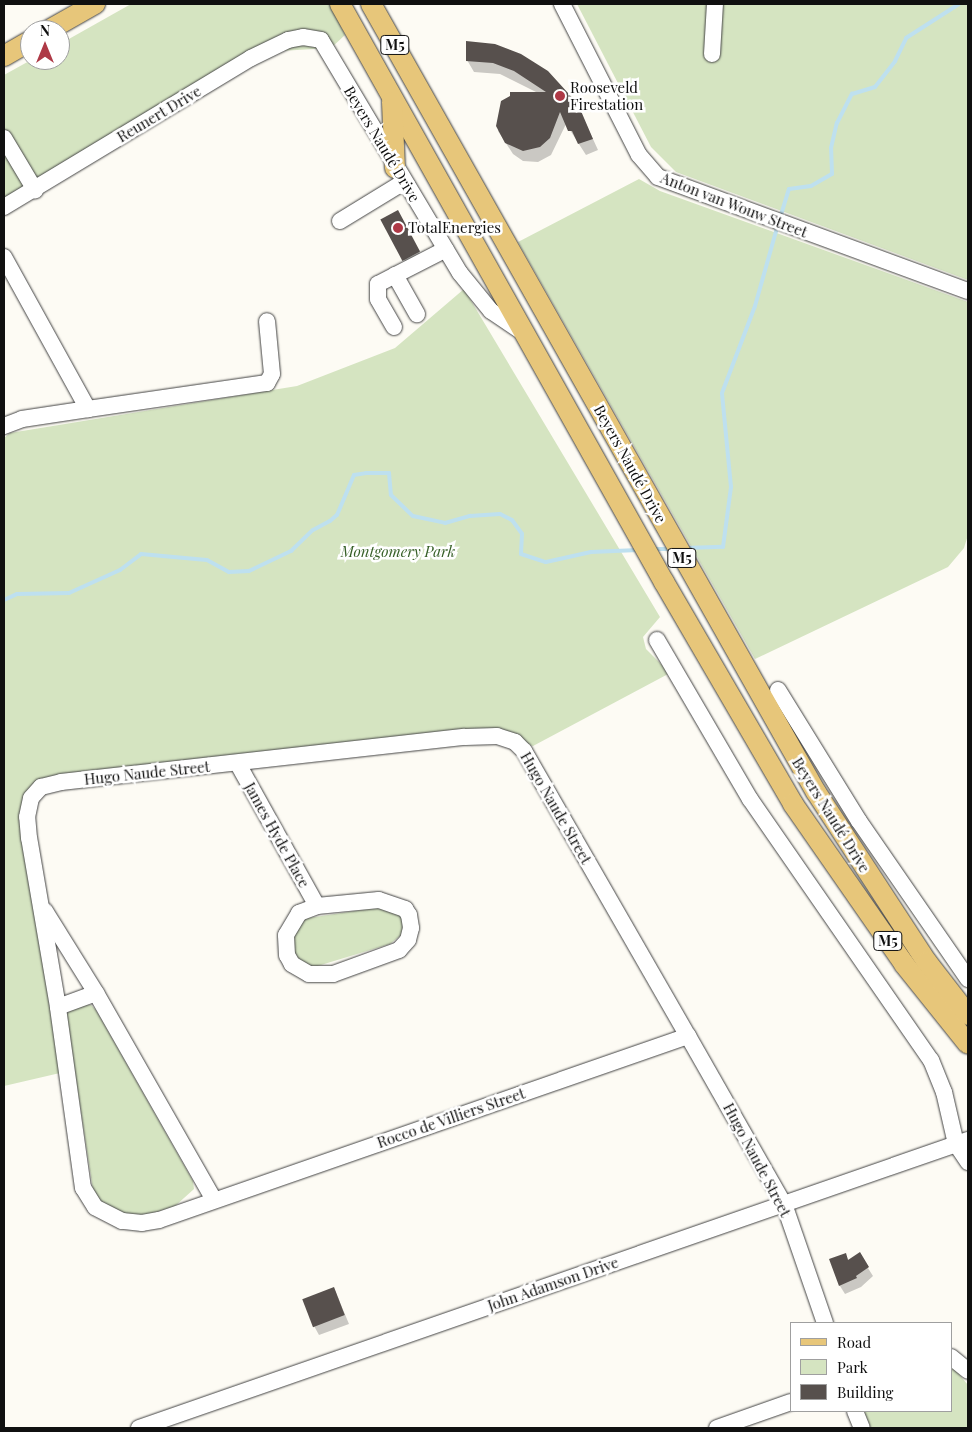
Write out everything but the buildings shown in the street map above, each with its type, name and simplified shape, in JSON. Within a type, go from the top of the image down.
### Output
[{"type":"main road","points":[[67,20],[95,4]]},
{"type":"main road","name":"Beyers Naudé Drive","points":[[340,4],[669,590],[811,834],[904,964],[968,1044]]},
{"type":"main road","name":"Beyers Naudé Drive","points":[[371,4],[458,155],[816,792],[927,962],[968,1015]]},
{"type":"main road","points":[[4,56],[20,47]]},
{"type":"main road","points":[[392,97],[400,175]]},
{"type":"main road","points":[[432,169],[458,155]]},
{"type":"main road","points":[[482,257],[507,243]]},
{"type":"street","name":"Anton van Wouw Street","points":[[562,4],[639,155],[651,172],[668,182],[968,291]]},
{"type":"street","points":[[712,54],[715,4]]},
{"type":"street","name":"Reunert Drive","points":[[4,207],[251,58],[288,40],[304,37],[321,40]]},
{"type":"street","name":"Beyers Naudé Drive","points":[[321,40],[446,249],[491,311],[525,334]]},
{"type":"street","points":[[4,138],[35,190]]},
{"type":"street","points":[[340,221],[400,175]]},
{"type":"street","points":[[394,327],[378,299],[378,284],[446,249]]},
{"type":"street","points":[[4,257],[88,409]]},
{"type":"street","points":[[395,275],[417,314]]},
{"type":"street","points":[[4,426],[22,419],[267,383],[272,374],[267,321]]},
{"type":"street","points":[[657,640],[750,799],[931,1060],[968,1162]]},
{"type":"street","name":"Beyers Naudé Drive","points":[[778,690],[859,821],[968,979]]},
{"type":"street","name":"Hugo Naude Street","points":[[29,838],[27,817],[31,798],[35,792],[49,784],[465,737],[497,736],[515,742],[524,752],[784,1204],[825,1322]]},
{"type":"street","name":"James Hyde Place","points":[[238,764],[317,906]]},
{"type":"street","name":"Rocco de Villiers Street","points":[[29,838],[58,1007],[84,1188],[89,1200],[108,1216],[142,1223],[214,1200],[688,1036]]},
{"type":"street","name":"James Hyde Place","points":[[379,900],[393,903],[405,909],[409,915],[411,928],[408,940],[399,950],[333,974],[309,974],[298,969],[287,956],[286,934],[299,913],[317,906],[379,900]]},
{"type":"street","name":"Rocco de Villiers Street","points":[[41,906],[96,993],[214,1200]]},
{"type":"street","points":[[58,1007],[96,993]]},
{"type":"street","name":"John Adamson Drive","points":[[139,1428],[962,1142]]},
{"type":"street","points":[[952,1358],[968,1371]]},
{"type":"street","points":[[717,1428],[790,1402]]},
{"type":"street","points":[[856,1412],[862,1428]]},
{"type":"green space","points":[[131,4],[330,4],[345,35],[331,48],[280,51],[4,202],[4,75],[20,66],[20,70],[70,70],[70,38]]},
{"type":"green space","points":[[577,4],[968,4],[968,280],[676,172],[651,147]]},
{"type":"green space","points":[[639,179],[660,191],[968,302],[968,535],[964,548],[948,567],[755,659],[518,242]]},
{"type":"green space","name":"Montgomery Park","points":[[464,289],[660,617],[643,637],[646,649],[670,673],[533,746],[488,732],[57,780],[27,812],[32,893],[60,1073],[4,1086],[4,438],[10,433],[297,386],[395,348]]},
{"type":"green space","points":[[388,906],[401,916],[404,926],[401,935],[390,944],[311,968],[300,962],[293,953],[291,940],[301,921],[308,918]]},
{"type":"green space","points":[[79,1005],[91,1005],[96,1010],[193,1181],[194,1189],[174,1207],[139,1217],[129,1216],[99,1201],[93,1190],[66,1014]]},
{"type":"green space","points":[[952,1366],[968,1385],[968,1428],[871,1428],[864,1412],[952,1412]]},
{"type":"waterway","points":[[780,218],[789,189],[811,186],[832,174],[831,148],[837,123],[852,94],[875,87],[895,61],[906,38],[959,4]]},
{"type":"waterway","points":[[685,548],[723,547],[731,487],[722,393],[755,306],[778,224]]},
{"type":"waterway","points":[[4,600],[17,594],[69,593],[120,570],[141,554],[207,560],[229,572],[249,571],[291,551],[313,530],[330,521],[337,515],[354,475],[366,473],[389,473],[391,495],[413,516],[445,523],[470,516],[500,514],[512,520],[522,534],[521,554],[546,562],[591,552],[638,550]]},
{"type":"waterway","points":[[653,549],[671,549]]},
{"type":"place","name":"Rooseveld Firestation","points":[[560,96]]},
{"type":"place","name":"TotalEnergies","points":[[398,228]]}]
